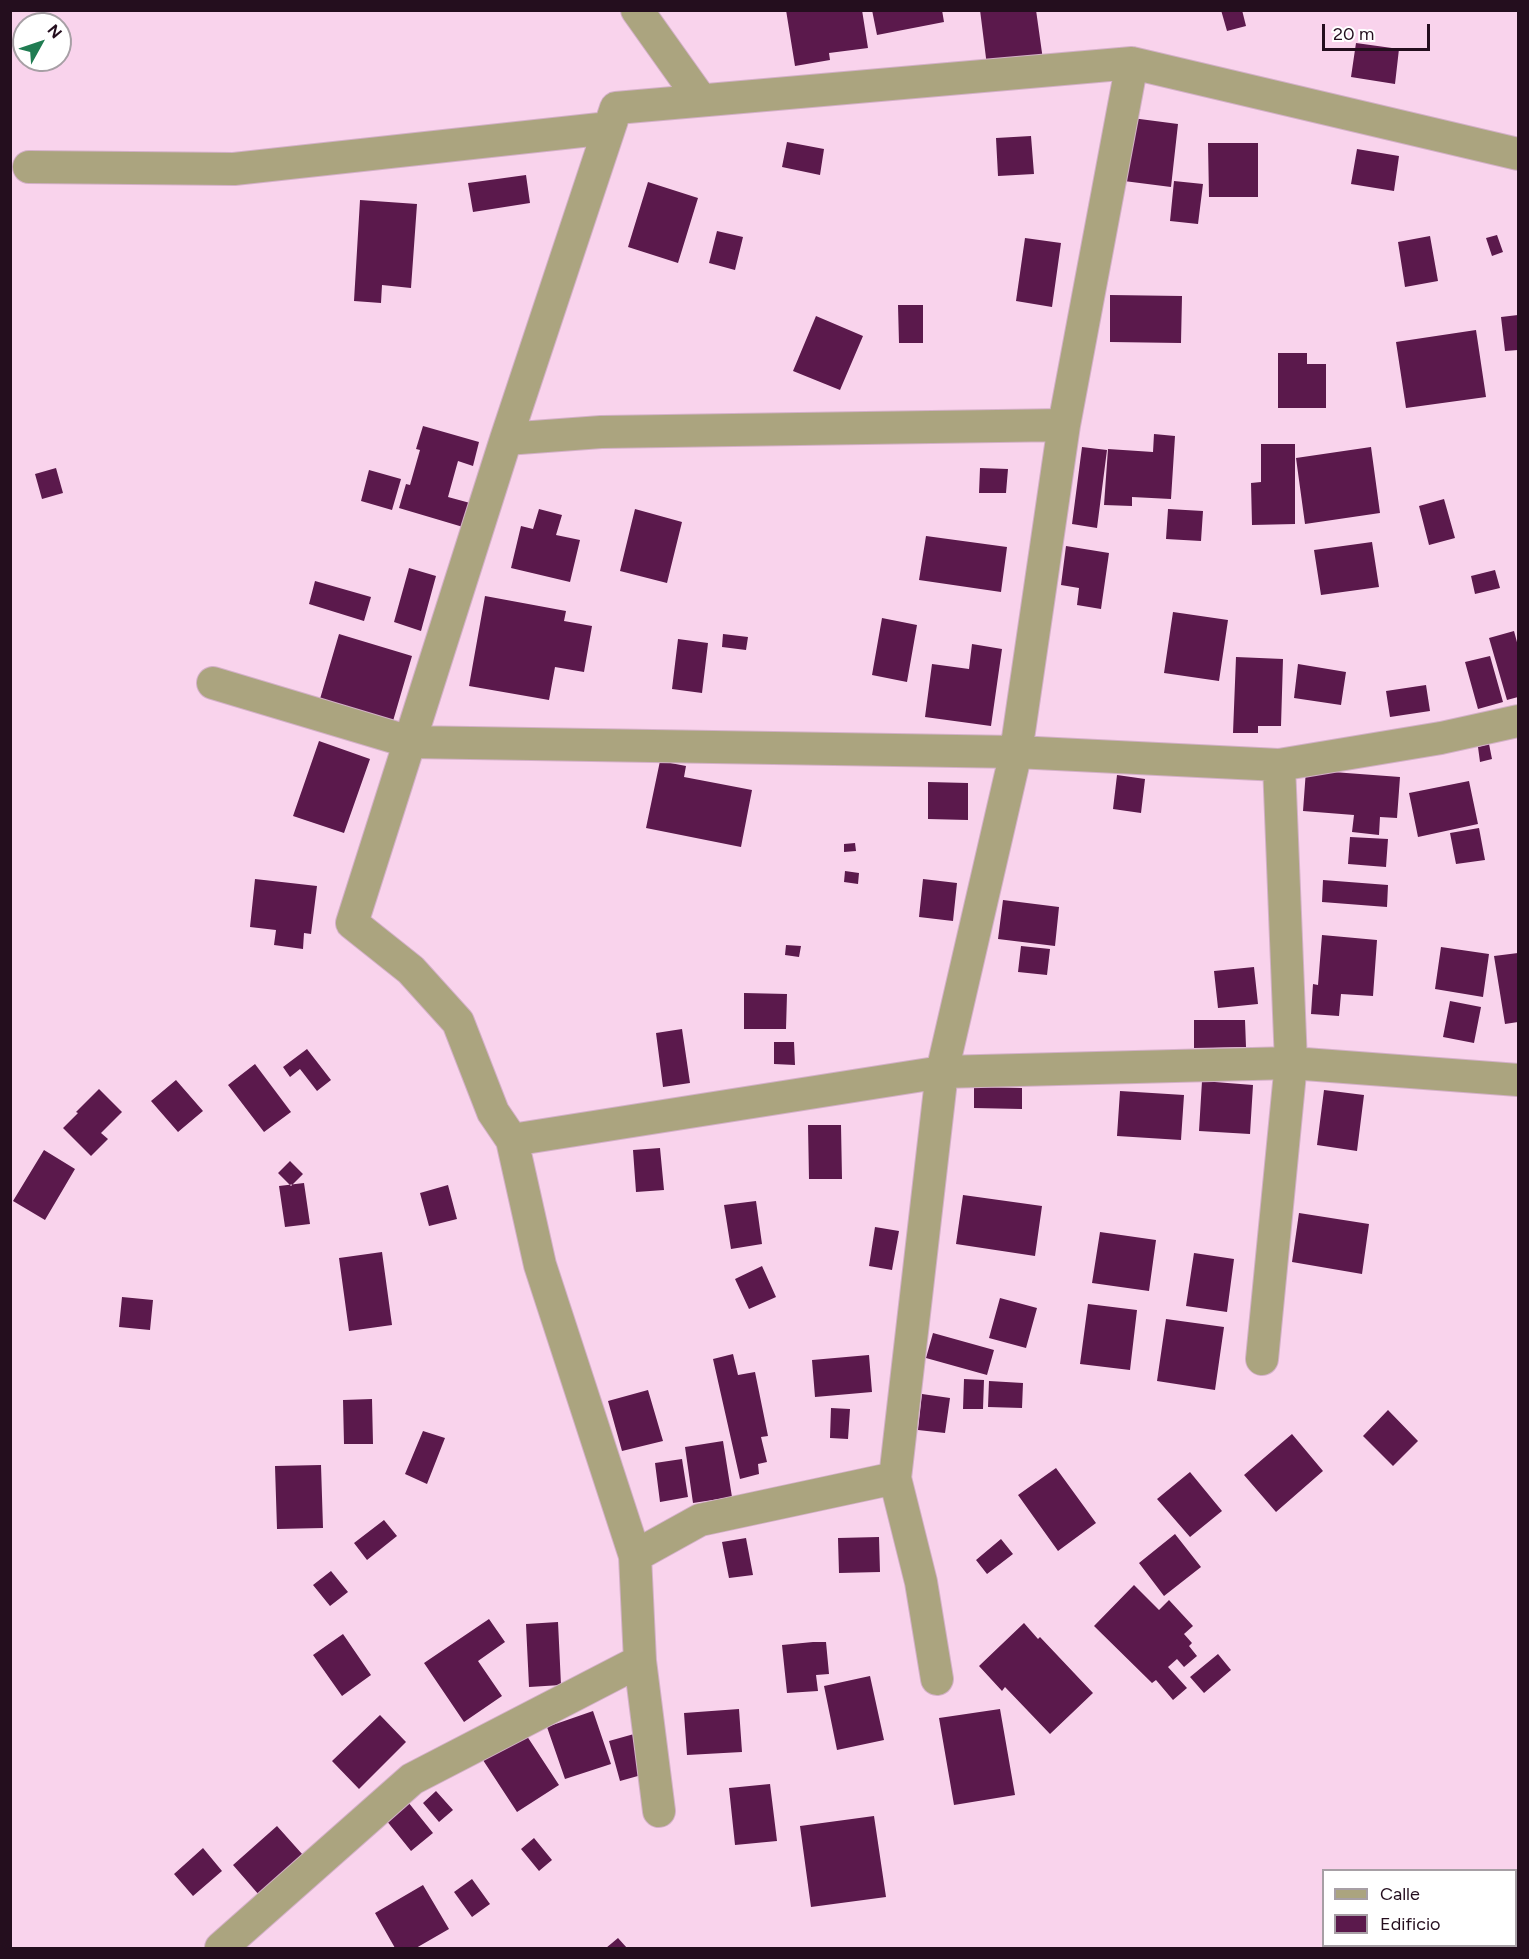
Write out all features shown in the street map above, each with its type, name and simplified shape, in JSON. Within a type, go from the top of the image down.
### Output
[{"type":"street","points":[[637,10],[701,100]]},
{"type":"street","points":[[937,1679],[921,1582],[896,1478],[942,1072],[1016,752],[1064,425],[1132,63]]},
{"type":"street","points":[[659,1811],[640,1662],[635,1556],[540,1265],[512,1140],[493,1112],[458,1022],[411,970],[352,923],[506,439],[616,108],[1132,63],[1518,154]]},
{"type":"street","points":[[29,167],[234,169],[609,128]]},
{"type":"street","points":[[506,439],[601,432],[1064,425]]},
{"type":"street","points":[[213,683],[410,742],[1016,752],[1279,765],[1442,738],[1518,721]]},
{"type":"street","points":[[1262,1359],[1291,1063],[1279,765]]},
{"type":"street","points":[[512,1140],[942,1072],[1291,1063],[1518,1080]]},
{"type":"street","points":[[635,1556],[700,1520],[896,1478]]},
{"type":"street","points":[[221,1948],[412,1779],[640,1662]]},
{"type":"building","points":[[786,10],[862,10],[868,48],[829,53],[830,60],[795,66]]},
{"type":"building","points":[[872,10],[942,10],[944,22],[877,35]]},
{"type":"building","points":[[980,10],[1036,10],[1043,60],[987,66]]},
{"type":"building","points":[[1221,10],[1242,10],[1246,26],[1227,31]]},
{"type":"building","points":[[1356,43],[1399,49],[1395,84],[1351,77]]},
{"type":"building","points":[[1132,118],[1178,124],[1171,187],[1124,181]]},
{"type":"building","points":[[1031,136],[1034,174],[998,176],[996,138]]},
{"type":"building","points":[[787,142],[824,149],[820,175],[782,167]]},
{"type":"building","points":[[1208,143],[1258,143],[1258,197],[1209,197]]},
{"type":"building","points":[[1357,149],[1399,156],[1394,191],[1351,184]]},
{"type":"building","points":[[526,175],[530,203],[473,212],[468,183]]},
{"type":"building","points":[[1174,181],[1203,184],[1198,224],[1170,221]]},
{"type":"building","points":[[648,182],[698,198],[678,263],[628,247]]},
{"type":"building","points":[[360,200],[417,204],[411,288],[382,285],[381,303],[354,301]]},
{"type":"building","points":[[717,231],[743,237],[735,270],[709,263]]},
{"type":"building","points":[[1497,235],[1503,252],[1492,256],[1486,238]]},
{"type":"building","points":[[1430,236],[1438,281],[1405,287],[1398,242]]},
{"type":"building","points":[[1025,238],[1061,243],[1052,307],[1016,301]]},
{"type":"building","points":[[1110,295],[1182,296],[1181,343],[1110,342]]},
{"type":"building","points":[[898,305],[923,305],[923,343],[899,343]]},
{"type":"building","points":[[1518,315],[1518,350],[1505,351],[1501,317]]},
{"type":"building","points":[[816,316],[863,336],[840,390],[793,371]]},
{"type":"building","points":[[1476,330],[1486,397],[1406,408],[1396,342]]},
{"type":"building","points":[[1278,353],[1307,353],[1307,364],[1326,364],[1326,408],[1278,408]]},
{"type":"building","points":[[423,426],[479,442],[473,466],[458,461],[448,497],[470,503],[463,527],[399,508],[406,484],[410,485],[420,450],[416,449]]},
{"type":"building","points":[[1154,434],[1175,436],[1171,499],[1132,497],[1132,506],[1104,505],[1108,449],[1153,452]]},
{"type":"building","points":[[1261,444],[1295,444],[1295,524],[1252,525],[1251,483],[1261,482]]},
{"type":"building","points":[[1082,447],[1107,450],[1097,528],[1072,524]]},
{"type":"building","points":[[1371,447],[1380,513],[1305,524],[1296,458]]},
{"type":"building","points":[[56,468],[63,493],[42,499],[35,474]]},
{"type":"building","points":[[980,468],[1008,469],[1006,493],[979,493]]},
{"type":"building","points":[[369,470],[401,479],[392,510],[361,501]]},
{"type":"building","points":[[1444,499],[1455,538],[1429,545],[1419,506]]},
{"type":"building","points":[[539,509],[562,515],[556,535],[580,540],[570,582],[511,568],[521,526],[533,529]]},
{"type":"building","points":[[635,509],[682,522],[667,583],[620,571]]},
{"type":"building","points":[[1168,509],[1203,511],[1201,541],[1166,539]]},
{"type":"building","points":[[926,536],[1007,547],[1001,592],[919,580]]},
{"type":"building","points":[[1372,542],[1379,587],[1321,595],[1314,550]]},
{"type":"building","points":[[1066,546],[1109,553],[1101,609],[1077,605],[1079,588],[1061,585]]},
{"type":"building","points":[[409,568],[436,576],[421,631],[394,622]]},
{"type":"building","points":[[1495,570],[1500,588],[1475,594],[1471,576]]},
{"type":"building","points":[[315,581],[371,597],[364,621],[309,604]]},
{"type":"building","points":[[485,596],[566,611],[564,621],[592,626],[584,672],[555,667],[549,700],[469,686]]},
{"type":"building","points":[[1173,612],[1228,620],[1219,681],[1164,673]]},
{"type":"building","points":[[882,618],[917,625],[907,682],[872,675]]},
{"type":"building","points":[[1514,631],[1518,646],[1518,697],[1507,700],[1489,638]]},
{"type":"building","points":[[339,634],[412,656],[393,721],[320,699]]},
{"type":"building","points":[[723,634],[748,637],[746,650],[722,647]]},
{"type":"building","points":[[678,639],[708,643],[702,693],[672,689]]},
{"type":"building","points":[[972,644],[1002,649],[991,726],[925,717],[932,664],[969,669]]},
{"type":"building","points":[[1490,656],[1503,702],[1478,709],[1465,662]]},
{"type":"building","points":[[1236,657],[1283,659],[1281,726],[1258,726],[1258,733],[1233,733]]},
{"type":"building","points":[[1298,664],[1346,672],[1341,705],[1294,698]]},
{"type":"building","points":[[1426,685],[1430,711],[1390,717],[1386,691]]},
{"type":"building","points":[[319,741],[370,759],[344,833],[293,816]]},
{"type":"building","points":[[1489,744],[1492,759],[1480,762],[1478,747]]},
{"type":"building","points":[[660,761],[686,766],[684,777],[752,790],[741,847],[646,828]]},
{"type":"building","points":[[1306,770],[1400,777],[1397,818],[1380,817],[1379,835],[1352,832],[1354,815],[1303,811]]},
{"type":"building","points":[[1117,775],[1145,779],[1141,813],[1113,809]]},
{"type":"building","points":[[1469,781],[1478,824],[1418,837],[1409,793]]},
{"type":"building","points":[[928,782],[968,783],[968,820],[928,819]]},
{"type":"building","points":[[1479,828],[1485,860],[1456,864],[1450,833]]},
{"type":"building","points":[[1350,837],[1388,839],[1386,867],[1348,864]]},
{"type":"building","points":[[855,843],[856,851],[844,852],[844,844]]},
{"type":"building","points":[[845,871],[859,873],[858,884],[844,882]]},
{"type":"building","points":[[255,879],[317,886],[311,934],[304,933],[303,949],[274,945],[276,930],[250,927]]},
{"type":"building","points":[[923,879],[957,883],[953,921],[919,917]]},
{"type":"building","points":[[1323,880],[1388,885],[1387,907],[1322,902]]},
{"type":"building","points":[[1003,900],[1059,907],[1055,946],[998,939]]},
{"type":"building","points":[[1322,935],[1377,940],[1373,996],[1341,994],[1339,1016],[1311,1014],[1313,984],[1318,985]]},
{"type":"building","points":[[786,945],[801,946],[799,957],[785,955]]},
{"type":"building","points":[[1021,946],[1050,949],[1047,975],[1018,972]]},
{"type":"building","points":[[1441,947],[1489,954],[1483,997],[1435,989]]},
{"type":"building","points":[[1518,953],[1518,1022],[1505,1024],[1494,956]]},
{"type":"building","points":[[1254,967],[1258,1004],[1218,1008],[1214,971]]},
{"type":"building","points":[[744,993],[787,994],[786,1029],[744,1029]]},
{"type":"building","points":[[1450,1001],[1481,1007],[1474,1043],[1443,1037]]},
{"type":"building","points":[[1194,1020],[1245,1020],[1246,1047],[1194,1048]]},
{"type":"building","points":[[682,1029],[690,1083],[663,1087],[656,1033]]},
{"type":"building","points":[[774,1042],[794,1042],[795,1065],[774,1064]]},
{"type":"building","points":[[307,1049],[331,1080],[317,1091],[300,1069],[290,1077],[283,1067]]},
{"type":"building","points":[[255,1064],[291,1112],[264,1132],[228,1085]]},
{"type":"building","points":[[176,1080],[203,1111],[178,1132],[151,1101]]},
{"type":"building","points":[[1202,1081],[1253,1085],[1250,1134],[1199,1131]]},
{"type":"building","points":[[974,1087],[1022,1088],[1022,1109],[974,1108]]},
{"type":"building","points":[[99,1089],[122,1112],[101,1133],[108,1139],[91,1156],[63,1128]]},
{"type":"building","points":[[1324,1090],[1364,1095],[1357,1151],[1317,1145]]},
{"type":"building","points":[[1120,1091],[1184,1095],[1181,1140],[1117,1136]]},
{"type":"building","points":[[808,1125],[841,1125],[842,1179],[809,1179]]},
{"type":"building","points":[[660,1148],[664,1190],[636,1192],[633,1150]]},
{"type":"building","points":[[44,1150],[75,1169],[45,1220],[13,1201]]},
{"type":"building","points":[[290,1161],[303,1174],[291,1186],[278,1173]]},
{"type":"building","points":[[304,1183],[310,1224],[285,1227],[279,1186]]},
{"type":"building","points":[[448,1185],[457,1219],[429,1226],[420,1193]]},
{"type":"building","points":[[963,1195],[1042,1206],[1035,1256],[956,1244]]},
{"type":"building","points":[[756,1201],[762,1244],[731,1249],[724,1205]]},
{"type":"building","points":[[1299,1213],[1369,1224],[1362,1274],[1292,1262]]},
{"type":"building","points":[[875,1227],[899,1231],[892,1270],[869,1266]]},
{"type":"building","points":[[1100,1232],[1156,1240],[1149,1291],[1092,1283]]},
{"type":"building","points":[[382,1252],[392,1325],[349,1331],[339,1258]]},
{"type":"building","points":[[1194,1253],[1234,1259],[1227,1312],[1186,1306]]},
{"type":"building","points":[[762,1266],[776,1297],[749,1309],[735,1279]]},
{"type":"building","points":[[122,1297],[153,1300],[150,1330],[119,1327]]},
{"type":"building","points":[[1000,1298],[1037,1308],[1026,1348],[989,1338]]},
{"type":"building","points":[[1088,1304],[1137,1310],[1130,1370],[1080,1364]]},
{"type":"building","points":[[1166,1319],[1224,1327],[1215,1390],[1157,1381]]},
{"type":"building","points":[[933,1333],[994,1350],[987,1375],[926,1358]]},
{"type":"building","points":[[733,1354],[738,1375],[755,1372],[768,1436],[761,1437],[767,1462],[758,1464],[759,1474],[740,1479],[713,1359]]},
{"type":"building","points":[[869,1355],[872,1392],[815,1397],[812,1360]]},
{"type":"building","points":[[964,1379],[984,1380],[983,1409],[963,1409]]},
{"type":"building","points":[[989,1381],[1023,1383],[1022,1408],[988,1407]]},
{"type":"building","points":[[648,1390],[663,1441],[622,1451],[608,1401]]},
{"type":"building","points":[[922,1394],[950,1398],[945,1433],[918,1430]]},
{"type":"building","points":[[372,1399],[373,1444],[344,1444],[343,1400]]},
{"type":"building","points":[[831,1408],[850,1409],[848,1439],[830,1438]]},
{"type":"building","points":[[1388,1410],[1418,1441],[1393,1466],[1363,1436]]},
{"type":"building","points":[[423,1431],[445,1438],[427,1484],[405,1474]]},
{"type":"building","points":[[1292,1434],[1323,1471],[1276,1512],[1244,1475]]},
{"type":"building","points":[[723,1441],[732,1497],[693,1503],[685,1447]]},
{"type":"building","points":[[682,1459],[688,1497],[660,1502],[655,1463]]},
{"type":"building","points":[[321,1465],[323,1528],[277,1529],[275,1466]]},
{"type":"building","points":[[1056,1468],[1096,1523],[1058,1551],[1018,1495]]},
{"type":"building","points":[[1190,1472],[1222,1511],[1190,1537],[1157,1499]]},
{"type":"building","points":[[384,1520],[397,1536],[367,1560],[354,1543]]},
{"type":"building","points":[[1175,1534],[1201,1567],[1164,1596],[1139,1563]]},
{"type":"building","points":[[879,1537],[880,1572],[839,1573],[838,1538]]},
{"type":"building","points":[[746,1538],[753,1575],[729,1578],[722,1542]]},
{"type":"building","points":[[1001,1539],[1013,1554],[987,1574],[976,1560]]},
{"type":"building","points":[[331,1571],[348,1592],[330,1606],[313,1585]]},
{"type":"building","points":[[1134,1585],[1159,1610],[1169,1600],[1193,1626],[1184,1634],[1192,1643],[1189,1646],[1197,1656],[1184,1667],[1177,1659],[1168,1667],[1187,1688],[1173,1700],[1156,1680],[1152,1683],[1094,1626]]},
{"type":"building","points":[[489,1619],[505,1642],[478,1661],[502,1696],[464,1722],[424,1663]]},
{"type":"building","points":[[558,1622],[561,1685],[529,1687],[526,1624]]},
{"type":"building","points":[[1024,1623],[1093,1693],[1050,1734],[1005,1687],[1002,1691],[979,1666]]},
{"type":"building","points":[[343,1634],[371,1675],[342,1696],[313,1655]]},
{"type":"building","points":[[826,1642],[829,1674],[816,1675],[818,1691],[787,1693],[782,1645]]},
{"type":"building","points":[[1218,1654],[1231,1670],[1204,1693],[1190,1677]]},
{"type":"building","points":[[870,1676],[884,1740],[837,1750],[824,1686]]},
{"type":"building","points":[[739,1709],[742,1752],[687,1755],[684,1713]]},
{"type":"building","points":[[1000,1709],[1015,1795],[954,1805],[939,1718]]},
{"type":"building","points":[[593,1711],[611,1764],[565,1779],[547,1727]]},
{"type":"building","points":[[380,1715],[406,1742],[359,1789],[332,1761]]},
{"type":"building","points":[[521,1727],[559,1785],[517,1812],[479,1754]]},
{"type":"building","points":[[634,1734],[645,1774],[620,1781],[609,1741]]},
{"type":"building","points":[[770,1784],[777,1841],[735,1845],[729,1788]]},
{"type":"building","points":[[436,1791],[453,1810],[439,1822],[423,1803]]},
{"type":"building","points":[[408,1802],[433,1833],[411,1851],[386,1820]]},
{"type":"building","points":[[874,1816],[886,1897],[811,1907],[800,1826]]},
{"type":"building","points":[[277,1826],[311,1864],[266,1903],[233,1865]]},
{"type":"building","points":[[534,1838],[552,1860],[539,1871],[521,1849]]},
{"type":"building","points":[[203,1848],[222,1871],[193,1896],[174,1874]]},
{"type":"building","points":[[472,1879],[490,1904],[472,1917],[454,1892]]},
{"type":"building","points":[[423,1885],[449,1929],[416,1948],[395,1948],[375,1913]]},
{"type":"building","points":[[618,1938],[627,1948],[606,1948]]}]
